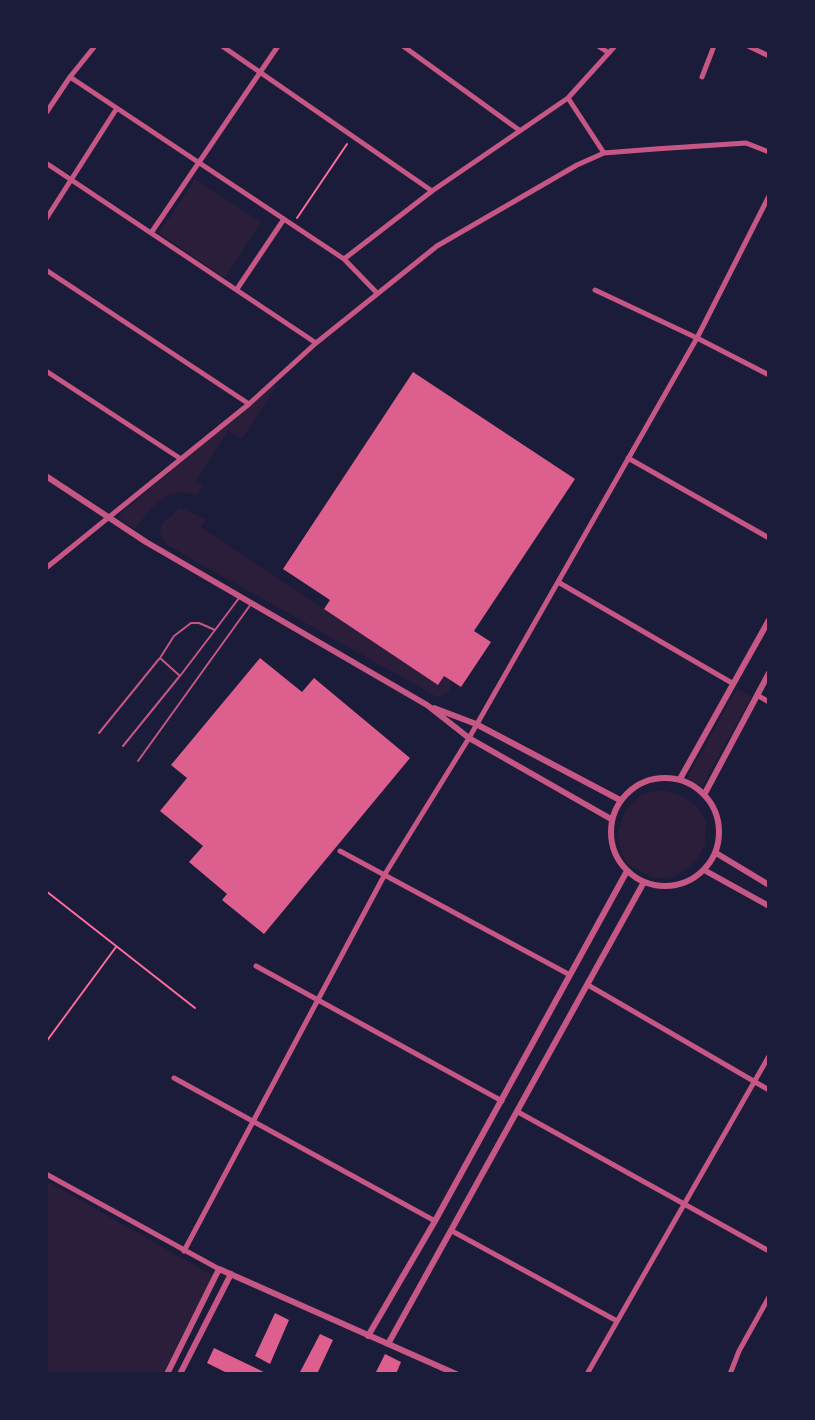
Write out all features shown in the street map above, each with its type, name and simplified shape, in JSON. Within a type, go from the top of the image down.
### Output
[{"type":"street","points":[[46,113],[95,46]]},
{"type":"street","points":[[222,46],[432,191]]},
{"type":"street","points":[[151,233],[278,46]]},
{"type":"street","points":[[403,46],[519,130]]},
{"type":"street","points":[[598,46],[609,53]]},
{"type":"street","points":[[344,259],[432,191],[568,98],[615,46]]},
{"type":"street","points":[[702,77],[714,46]]},
{"type":"street","points":[[748,46],[769,56]]},
{"type":"street","points":[[70,77],[344,259],[377,293]]},
{"type":"street","points":[[568,98],[604,153]]},
{"type":"street","points":[[46,219],[117,108]]},
{"type":"street","points":[[46,568],[249,404],[316,343],[437,246],[577,165],[604,153],[746,143],[769,152]]},
{"type":"street","points":[[46,163],[316,343]]},
{"type":"street","points":[[184,1251],[385,874],[469,738],[697,338],[767,206],[769,196]]},
{"type":"street","points":[[237,289],[284,219]]},
{"type":"street","points":[[46,270],[249,404]]},
{"type":"street","points":[[595,290],[769,375]]},
{"type":"street","points":[[46,371],[181,459]]},
{"type":"street","points":[[628,458],[769,538]]},
{"type":"street","points":[[46,476],[240,597],[427,705],[469,738],[611,819]]},
{"type":"street","points":[[558,582],[732,683]]},
{"type":"street","points":[[680,779],[769,620]]},
{"type":"street","points":[[704,795],[769,673]]},
{"type":"street","points":[[757,695],[769,702]]},
{"type":"street","points":[[427,705],[476,724],[620,800]]},
{"type":"street","points":[[663,777],[680,779],[704,795],[713,806],[720,836],[716,853],[704,870],[691,880],[675,886],[644,882],[627,871],[613,847],[611,819],[620,800],[632,788],[647,780],[663,777]]},
{"type":"street","points":[[340,851],[570,975]]},
{"type":"street","points":[[716,853],[769,885]]},
{"type":"street","points":[[704,870],[769,906]]},
{"type":"street","points":[[368,1336],[502,1101],[627,871]]},
{"type":"street","points":[[388,1344],[644,882]]},
{"type":"street","points":[[256,966],[502,1101]]},
{"type":"street","points":[[588,985],[769,1090]]},
{"type":"street","points":[[587,1374],[769,1056]]},
{"type":"street","points":[[174,1078],[435,1221]]},
{"type":"street","points":[[518,1112],[769,1251]]},
{"type":"street","points":[[46,1174],[219,1269],[456,1374]]},
{"type":"street","points":[[452,1231],[617,1321]]},
{"type":"street","points":[[167,1374],[219,1269]]},
{"type":"street","points":[[180,1374],[231,1274]]},
{"type":"street","points":[[730,1374],[769,1297]]},
{"type":"lane","points":[[123,746],[240,597]]},
{"type":"lane","points":[[138,761],[251,603]]},
{"type":"lane","points":[[99,733],[174,636],[191,623],[215,630]]},
{"type":"lane","points":[[160,658],[180,676]]},
{"type":"path","points":[[293,225],[353,136]]},
{"type":"path","points":[[46,891],[195,1008]]},
{"type":"path","points":[[46,1042],[117,946]]},
{"type":"shaded area","points":[[195,179],[261,222],[225,278],[159,233]]},
{"type":"shaded area","points":[[274,384],[276,387],[242,439],[228,431],[196,481],[203,486],[197,495],[184,492],[168,495],[151,508],[135,529],[120,519],[120,514]]},
{"type":"shaded area","points":[[180,508],[206,519],[201,527],[438,685],[444,676],[451,681],[449,692],[437,697],[167,545],[160,535],[161,524]]},
{"type":"shaded area","points":[[737,689],[752,696],[702,786],[687,778]]},
{"type":"shaded area","points":[[663,790],[682,796],[697,806],[706,822],[705,845],[697,860],[677,876],[662,879],[651,877],[628,864],[621,852],[617,833],[626,809],[642,794]]},
{"type":"shaded area","points":[[49,1182],[213,1276],[164,1374],[46,1374],[46,1187]]},
{"type":"building","points":[[413,372],[575,479],[474,631],[491,642],[461,687],[444,676],[438,685],[324,609],[330,600],[283,569]]},
{"type":"building","points":[[260,658],[302,692],[314,678],[410,758],[264,934],[222,900],[227,894],[189,862],[203,846],[160,811],[187,778],[171,765]]},
{"type":"building","points":[[275,1313],[289,1320],[270,1364],[255,1356]]},
{"type":"building","points":[[320,1334],[333,1340],[317,1374],[299,1374]]},
{"type":"building","points":[[214,1348],[268,1374],[229,1374],[207,1363]]},
{"type":"building","points":[[385,1354],[401,1362],[396,1374],[375,1374]]}]
